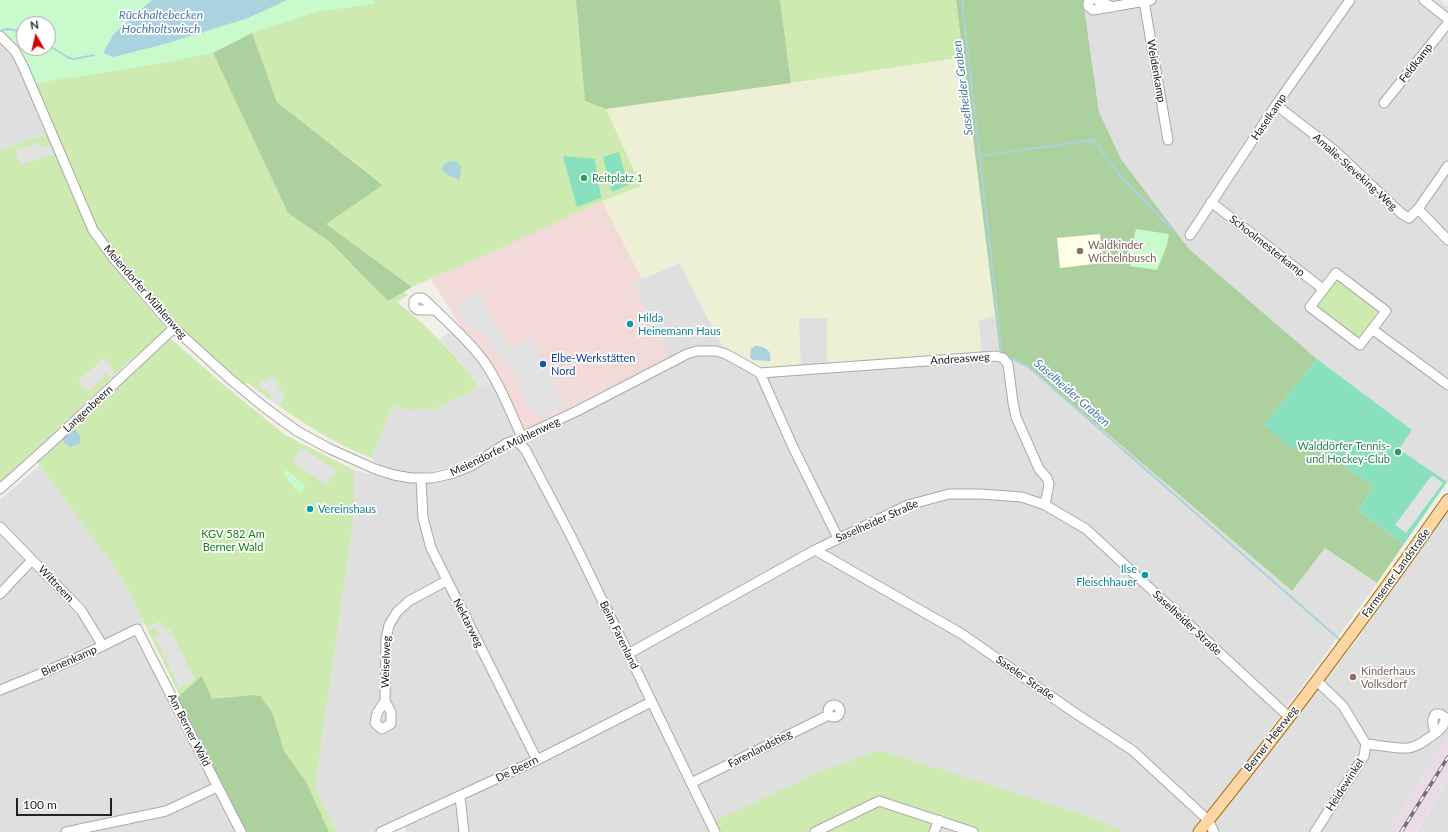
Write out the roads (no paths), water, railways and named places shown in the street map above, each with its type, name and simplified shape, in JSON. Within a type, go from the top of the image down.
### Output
[{"type":"main road","name":"Farmsener Landstraße","points":[[1343,646],[1448,500]]},
{"type":"main road","name":"Berner Heerweg","points":[[1199,832],[1343,646]]},
{"type":"street","points":[[1090,0],[1088,5],[1091,10],[1148,1]]},
{"type":"street","points":[[1097,0],[1113,7]]},
{"type":"street","name":"Haselkamp","points":[[1190,235],[1276,105],[1350,0]]},
{"type":"street","points":[[1424,0],[1448,18]]},
{"type":"street","name":"Weidenkamp","points":[[1148,1],[1168,140]]},
{"type":"street","name":"Feldkamp","points":[[1384,103],[1448,23]]},
{"type":"street","name":"Meiendorfer Mühlenweg","points":[[0,36],[15,51],[23,66],[93,230],[115,260],[174,328],[234,383],[297,431],[328,448],[368,466],[394,475],[421,479],[441,477],[456,472],[486,457],[510,442],[520,440],[687,354],[697,351],[716,351],[726,354],[760,373]]},
{"type":"street","name":"Amalie-Sieveking-Weg","points":[[1276,105],[1333,149],[1402,214],[1409,218],[1418,209]]},
{"type":"street","points":[[1448,166],[1418,209],[1448,240]]},
{"type":"street","name":"Schoolmesterkamp","points":[[1212,202],[1324,289]]},
{"type":"street","points":[[1336,273],[1386,311],[1372,329],[1360,346],[1310,308],[1336,273]]},
{"type":"street","name":"Beim Farenland","points":[[436,310],[472,346],[482,359],[508,405],[520,440],[572,540],[715,832]]},
{"type":"street","name":"Langenbeern","points":[[0,489],[174,328]]},
{"type":"street","points":[[1372,329],[1448,385]]},
{"type":"street","name":"Andreasweg","points":[[760,373],[996,356],[1003,358],[1008,364],[1016,417],[1039,469],[1047,478],[1048,484],[1045,505]]},
{"type":"street","points":[[760,373],[793,447],[838,538]]},
{"type":"street","name":"Nektarweg","points":[[421,479],[423,518],[431,548],[446,581],[537,760]]},
{"type":"street","name":"Saselheider Straße","points":[[628,654],[815,550],[908,505],[949,494],[980,494],[1022,497],[1045,505],[1086,529],[1289,717]]},
{"type":"street","name":"Wittreem","points":[[0,527],[81,610],[103,646]]},
{"type":"street","name":"Saseler Straße","points":[[815,550],[962,634],[1072,711],[1132,750],[1208,820],[1214,832]]},
{"type":"street","points":[[0,594],[32,560]]},
{"type":"street","name":"Weiselweg","points":[[385,701],[386,639],[389,625],[397,612],[409,601],[446,581]]},
{"type":"street","name":"Bienenkamp","points":[[0,690],[56,668],[137,629]]},
{"type":"street","name":"Am Berner Wald","points":[[137,629],[241,832]]},
{"type":"street","name":"Heidewinkel","points":[[1315,832],[1364,756],[1366,744],[1343,706],[1317,681]]},
{"type":"street","name":"De Beern","points":[[381,832],[460,797],[537,760],[651,702]]},
{"type":"street","name":"Farenlandstieg","points":[[691,783],[829,714]]},
{"type":"street","points":[[1366,744],[1407,748],[1421,744],[1436,733]]},
{"type":"street","points":[[66,832],[166,811],[217,787]]},
{"type":"street","points":[[460,797],[464,832]]},
{"type":"street","points":[[815,832],[879,801],[973,832]]},
{"type":"street","points":[[934,832],[939,820]]},
{"type":"water","name":"Rückhaltebecken Hochholtswisch","points":[[152,0],[287,0],[248,18],[165,44],[113,57],[103,53],[113,35]]},
{"type":"water","points":[[451,161],[458,162],[461,167],[459,181],[457,178],[449,176],[442,170],[444,164]]},
{"type":"water","points":[[755,346],[765,348],[769,352],[771,357],[770,361],[753,360],[750,358],[751,349]]},
{"type":"water","points":[[75,429],[80,436],[80,443],[70,447],[63,442],[63,439],[70,431]]},
{"type":"waterway","name":"Saselheider Graben","points":[[962,0],[1002,353],[1029,367],[1339,639]]},
{"type":"waterway","points":[[2,30],[8,29],[16,30]]},
{"type":"waterway","points":[[56,50],[69,58],[74,59],[94,55]]},
{"type":"waterway","points":[[979,156],[1094,140],[1121,176],[1173,230]]},
{"type":"railway","points":[[1401,832],[1448,757]]},
{"type":"place","name":"Reitplatz 1","points":[[584,178]]},
{"type":"place","name":"Waldkinder Wichelnbusch","points":[[1080,251]]},
{"type":"place","name":"Hilda Heinemann Haus","points":[[630,324]]},
{"type":"place","name":"Elbe-Werkstätten Nord","points":[[543,364]]},
{"type":"place","name":"Walddörfer Tennis- und Hockey-Club","points":[[1398,452]]},
{"type":"place","name":"Vereinshaus","points":[[310,509]]},
{"type":"place","name":"Ilse Fleischhauer","points":[[1145,575]]},
{"type":"place","name":"Kinderhaus Volksdorf","points":[[1353,677]]},
{"type":"park label","name":"KGV 582 Am Berner Wald","points":[[233,540]]}]
